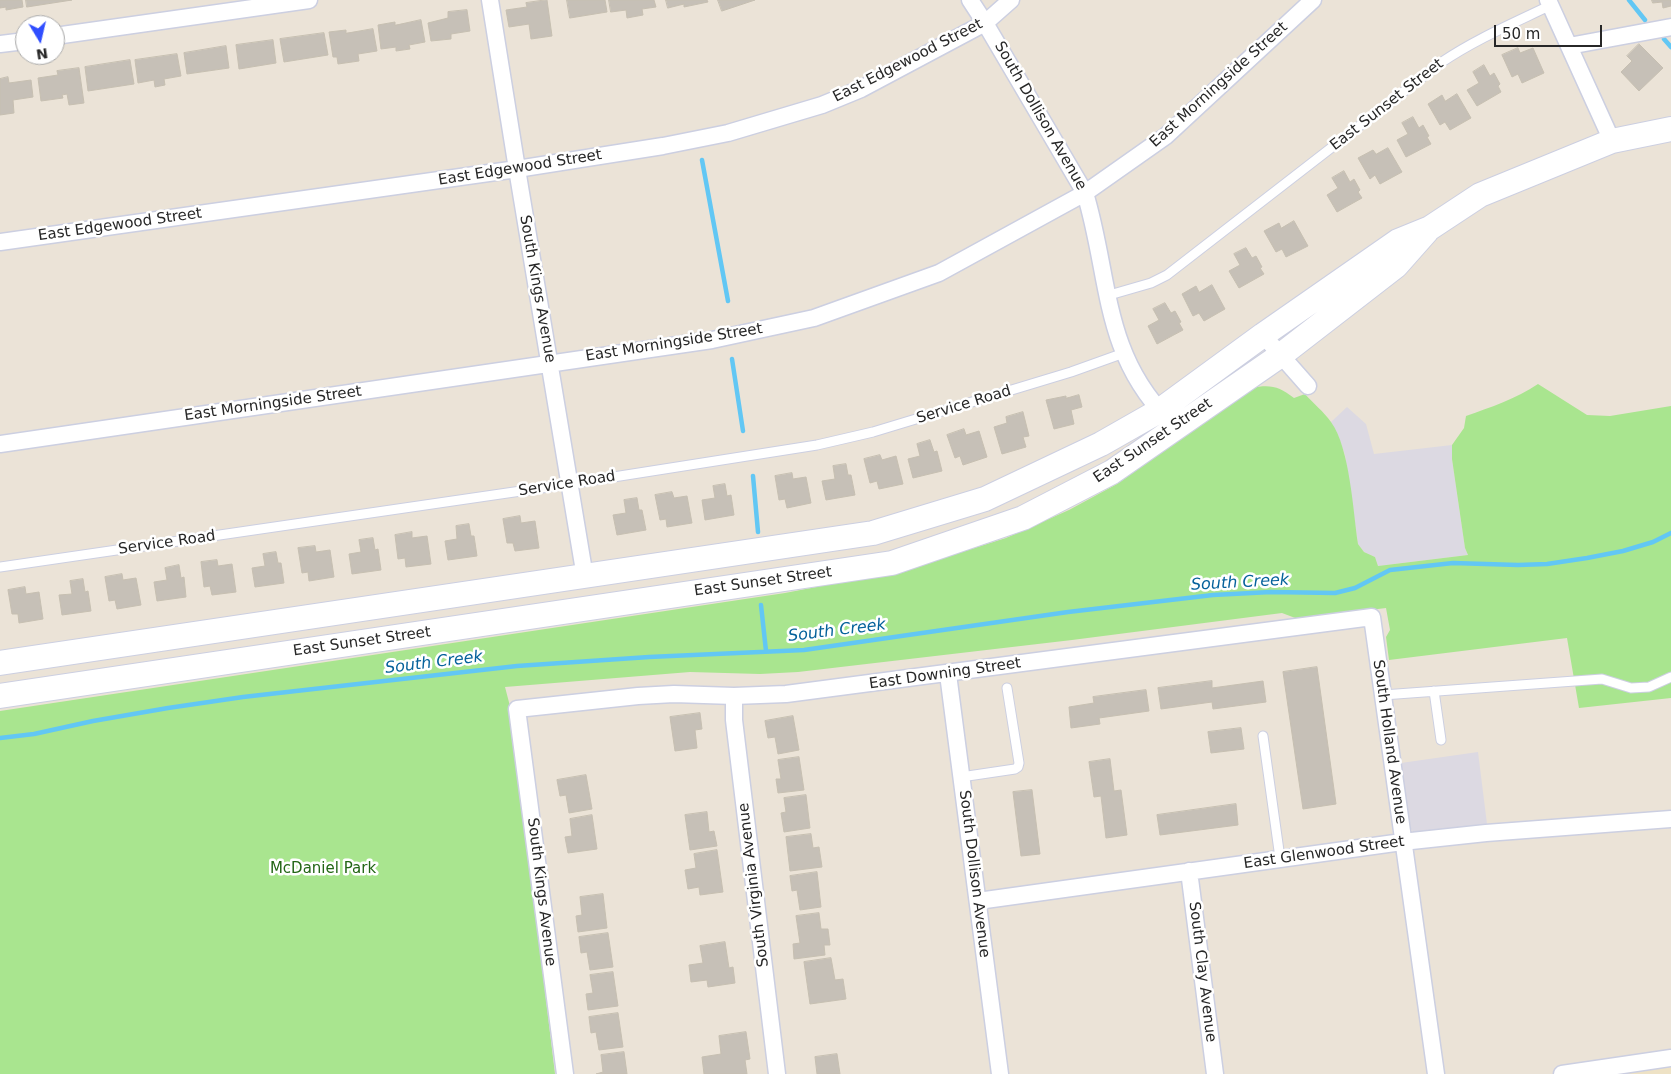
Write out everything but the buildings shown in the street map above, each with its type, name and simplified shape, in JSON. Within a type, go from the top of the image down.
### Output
[{"type":"main road","name":"East Sunset Street","points":[[0,696],[892,563],[1023,518],[1112,472],[1167,419],[1263,335],[1398,241],[1430,228],[1480,195],[1612,141],[1671,129]]},
{"type":"main road","name":"East Sunset Street","points":[[0,663],[873,533],[985,499],[1101,444],[1167,419],[1281,355],[1396,266],[1430,228]]},
{"type":"street","points":[[65,35],[309,0]]},
{"type":"street","name":"South Kings Avenue","points":[[490,0],[585,577]]},
{"type":"street","name":"South Dollison Avenue","points":[[970,0],[1086,193],[1093,217],[1106,296],[1116,334],[1147,396],[1167,419]]},
{"type":"street","name":"East Edgewood Street","points":[[0,242],[517,169],[662,146],[728,133],[822,105],[861,89],[985,23],[1011,0]]},
{"type":"street","name":"East Morningside Street","points":[[0,444],[712,340],[814,318],[939,273],[1086,193],[1166,136],[1313,0]]},
{"type":"street","points":[[1549,3],[1612,141]]},
{"type":"street","points":[[1569,46],[1671,26]]},
{"type":"street","points":[[0,44],[15,42]]},
{"type":"street","points":[[1263,335],[1308,386]]},
{"type":"street","name":"East Downing Street","points":[[517,709],[638,696],[674,694],[734,696],[786,694],[1372,617]]},
{"type":"street","name":"South Holland Avenue","points":[[1372,617],[1436,1074]]},
{"type":"street","name":"South Dollison Avenue","points":[[948,674],[1000,1074]]},
{"type":"street","name":"South Virginia Avenue","points":[[734,696],[734,720],[777,1074]]},
{"type":"street","name":"South Kings Avenue","points":[[517,709],[565,1074]]},
{"type":"street","name":"East Glenwood Street","points":[[978,901],[1402,842],[1671,818]]},
{"type":"street","name":"South Clay Avenue","points":[[1189,871],[1215,1074]]},
{"type":"street","points":[[1562,1074],[1588,1072],[1671,1058]]},
{"type":"lane","name":"East Sunset Street","points":[[1106,296],[1151,283],[1167,275],[1442,62],[1468,45],[1549,3]]},
{"type":"lane","name":"Service Road","points":[[0,567],[569,484],[845,440],[1071,372],[1124,353]]},
{"type":"lane","points":[[1383,695],[1602,679],[1631,688],[1649,687],[1671,678]]},
{"type":"lane","points":[[961,777],[1018,767],[1019,763],[1007,688]]},
{"type":"lane","points":[[1434,691],[1441,740]]},
{"type":"lane","points":[[1263,736],[1280,858]]},
{"type":"shaded area","points":[[1347,407],[1366,424],[1374,454],[1452,445],[1452,459],[1465,548],[1468,555],[1378,566],[1375,557],[1364,552],[1358,544],[1345,455],[1331,422]]},
{"type":"shaded area","points":[[1478,752],[1487,824],[1422,834],[1414,833],[1411,829],[1401,763]]},
{"type":"shaded area","points":[[1671,1066],[1671,1074],[1614,1074]]},
{"type":"green space","name":"McDaniel Park","points":[[1538,384],[1587,415],[1610,416],[1671,406],[1671,698],[1579,708],[1567,638],[1389,660],[1386,637],[1390,630],[1386,608],[1298,619],[1282,613],[798,672],[760,674],[690,672],[505,687],[511,710],[555,1074],[0,1074],[0,711],[785,593],[904,570],[1006,538],[1069,510],[1117,484],[1251,388],[1258,387],[1274,387],[1294,398],[1305,394],[1331,422],[1343,447],[1347,463],[1358,544],[1364,552],[1375,557],[1378,566],[1468,555],[1465,548],[1452,459],[1452,445],[1464,428],[1466,416],[1512,398]]},
{"type":"waterway","points":[[1629,0],[1645,20]]},
{"type":"waterway","points":[[1664,39],[1671,47]]},
{"type":"waterway","points":[[702,160],[728,301]]},
{"type":"waterway","points":[[732,359],[743,431]]},
{"type":"waterway","points":[[753,476],[758,532]]},
{"type":"waterway","name":"South Creek","points":[[0,738],[34,734],[93,721],[243,697],[517,666],[649,657],[804,650],[1068,612],[1213,595],[1271,592],[1335,593],[1355,588],[1390,570],[1453,563],[1547,564],[1623,551],[1653,542],[1671,533]]},
{"type":"waterway","points":[[761,605],[766,651]]}]
